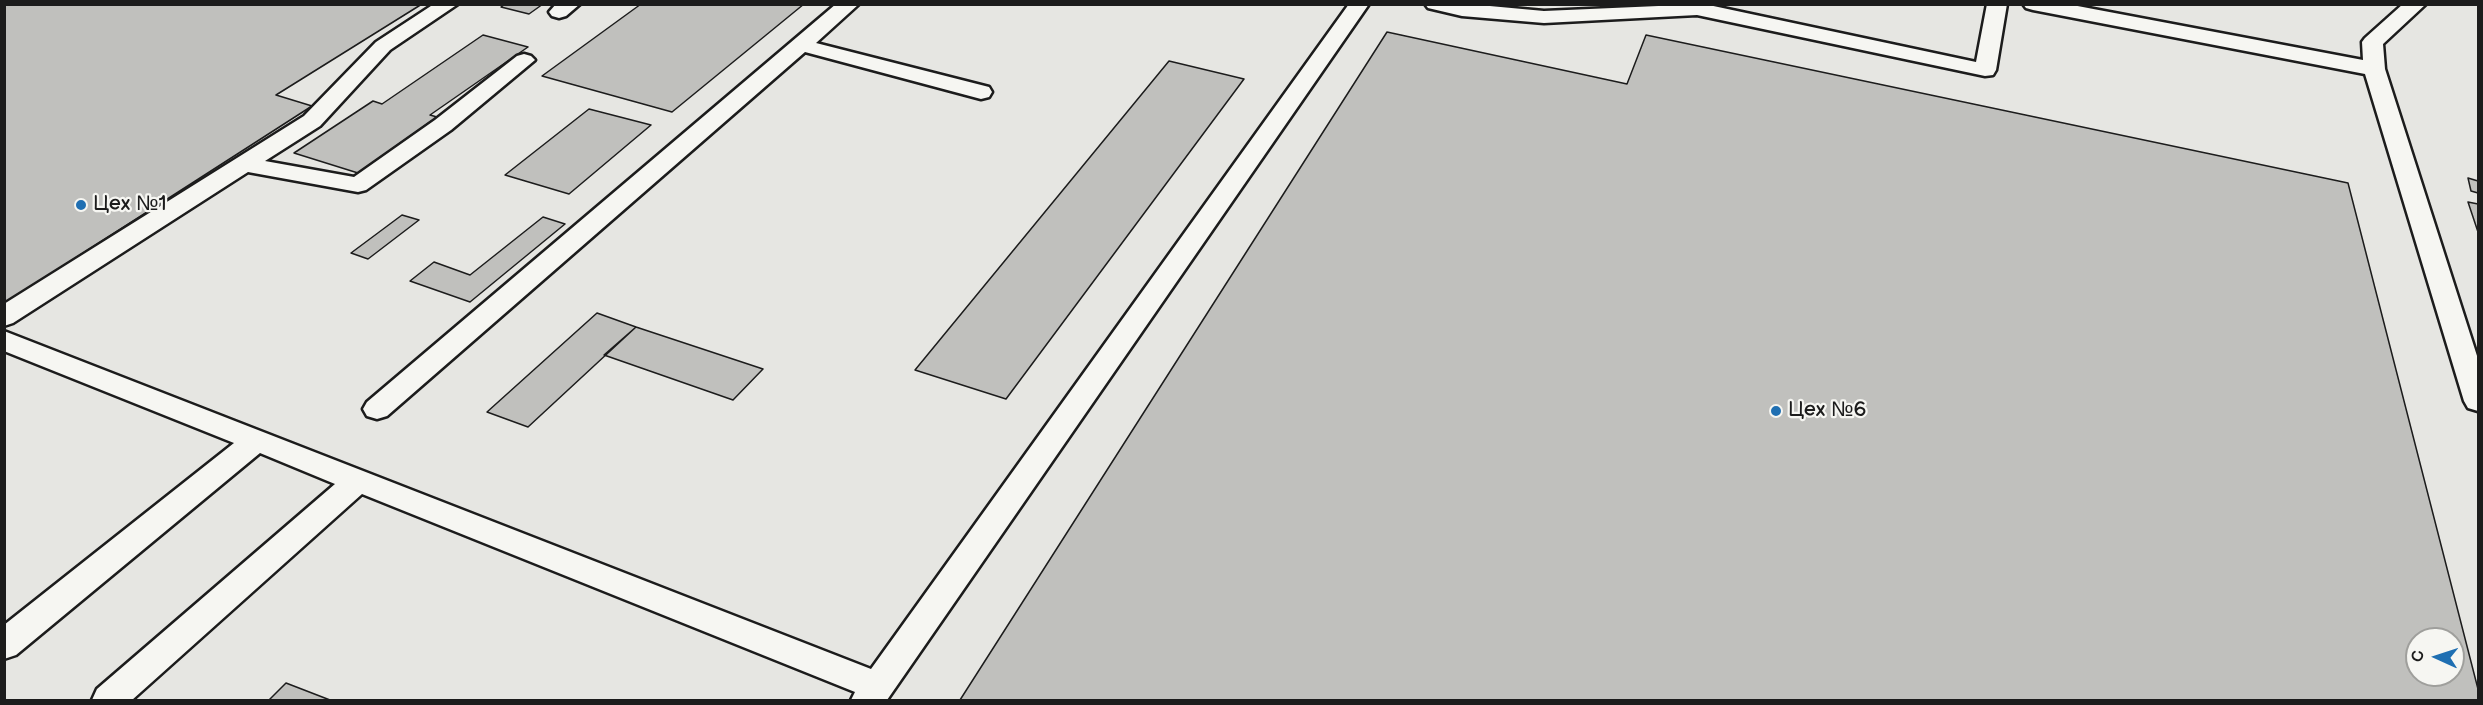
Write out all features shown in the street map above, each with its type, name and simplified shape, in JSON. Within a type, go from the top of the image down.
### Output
[{"type":"lane","points":[[4,318],[312,121],[383,46],[448,4]]},
{"type":"lane","points":[[377,409],[849,4]]},
{"type":"lane","points":[[4,340],[359,480],[873,694],[1359,4]]},
{"type":"lane","points":[[1435,4],[1462,10],[1544,16],[1697,9],[1985,70],[1997,4]]},
{"type":"lane","points":[[2033,4],[2374,69]]},
{"type":"lane","points":[[2416,4],[2372,42],[2374,69],[2478,401]]},
{"type":"lane","points":[[801,45],[981,92]]},
{"type":"lane","points":[[243,164],[358,184],[443,125],[524,60]]},
{"type":"lane","points":[[4,645],[257,440]]},
{"type":"lane","points":[[109,700],[359,480]]},
{"type":"shaded area","points":[[4,5],[2478,5],[2478,700],[5,700]]},
{"type":"building","name":"Цех №1","points":[[4,4],[422,4],[276,95],[312,106],[4,304]]},
{"type":"building","points":[[505,4],[543,4],[529,14],[501,7]]},
{"type":"building","points":[[641,4],[804,4],[672,112],[542,76]]},
{"type":"building","name":"Цех №6","points":[[1387,32],[1627,84],[1646,35],[2348,183],[2462,627],[2405,627],[2405,687],[2465,687],[2465,638],[2478,689],[2478,700],[960,700]]},
{"type":"building","points":[[483,35],[528,47],[430,115],[437,117],[358,173],[294,153],[373,101],[382,104]]},
{"type":"building","points":[[1169,61],[1244,79],[1006,399],[915,370]]},
{"type":"building","points":[[589,109],[651,125],[569,194],[505,175]]},
{"type":"building","points":[[2468,178],[2478,181],[2478,193],[2471,191]]},
{"type":"building","points":[[2468,202],[2478,204],[2478,232]]},
{"type":"building","points":[[402,215],[419,220],[368,259],[351,253]]},
{"type":"building","points":[[543,217],[565,224],[470,302],[410,281],[434,262],[470,275]]},
{"type":"building","points":[[597,313],[636,327],[528,427],[487,412]]},
{"type":"building","points":[[636,327],[763,369],[733,400],[604,355]]},
{"type":"building","points":[[286,683],[330,700],[269,700]]},
{"type":"place","name":"Цех №1","points":[[81,205]]},
{"type":"place","name":"Цех №6","points":[[1776,411]]}]
